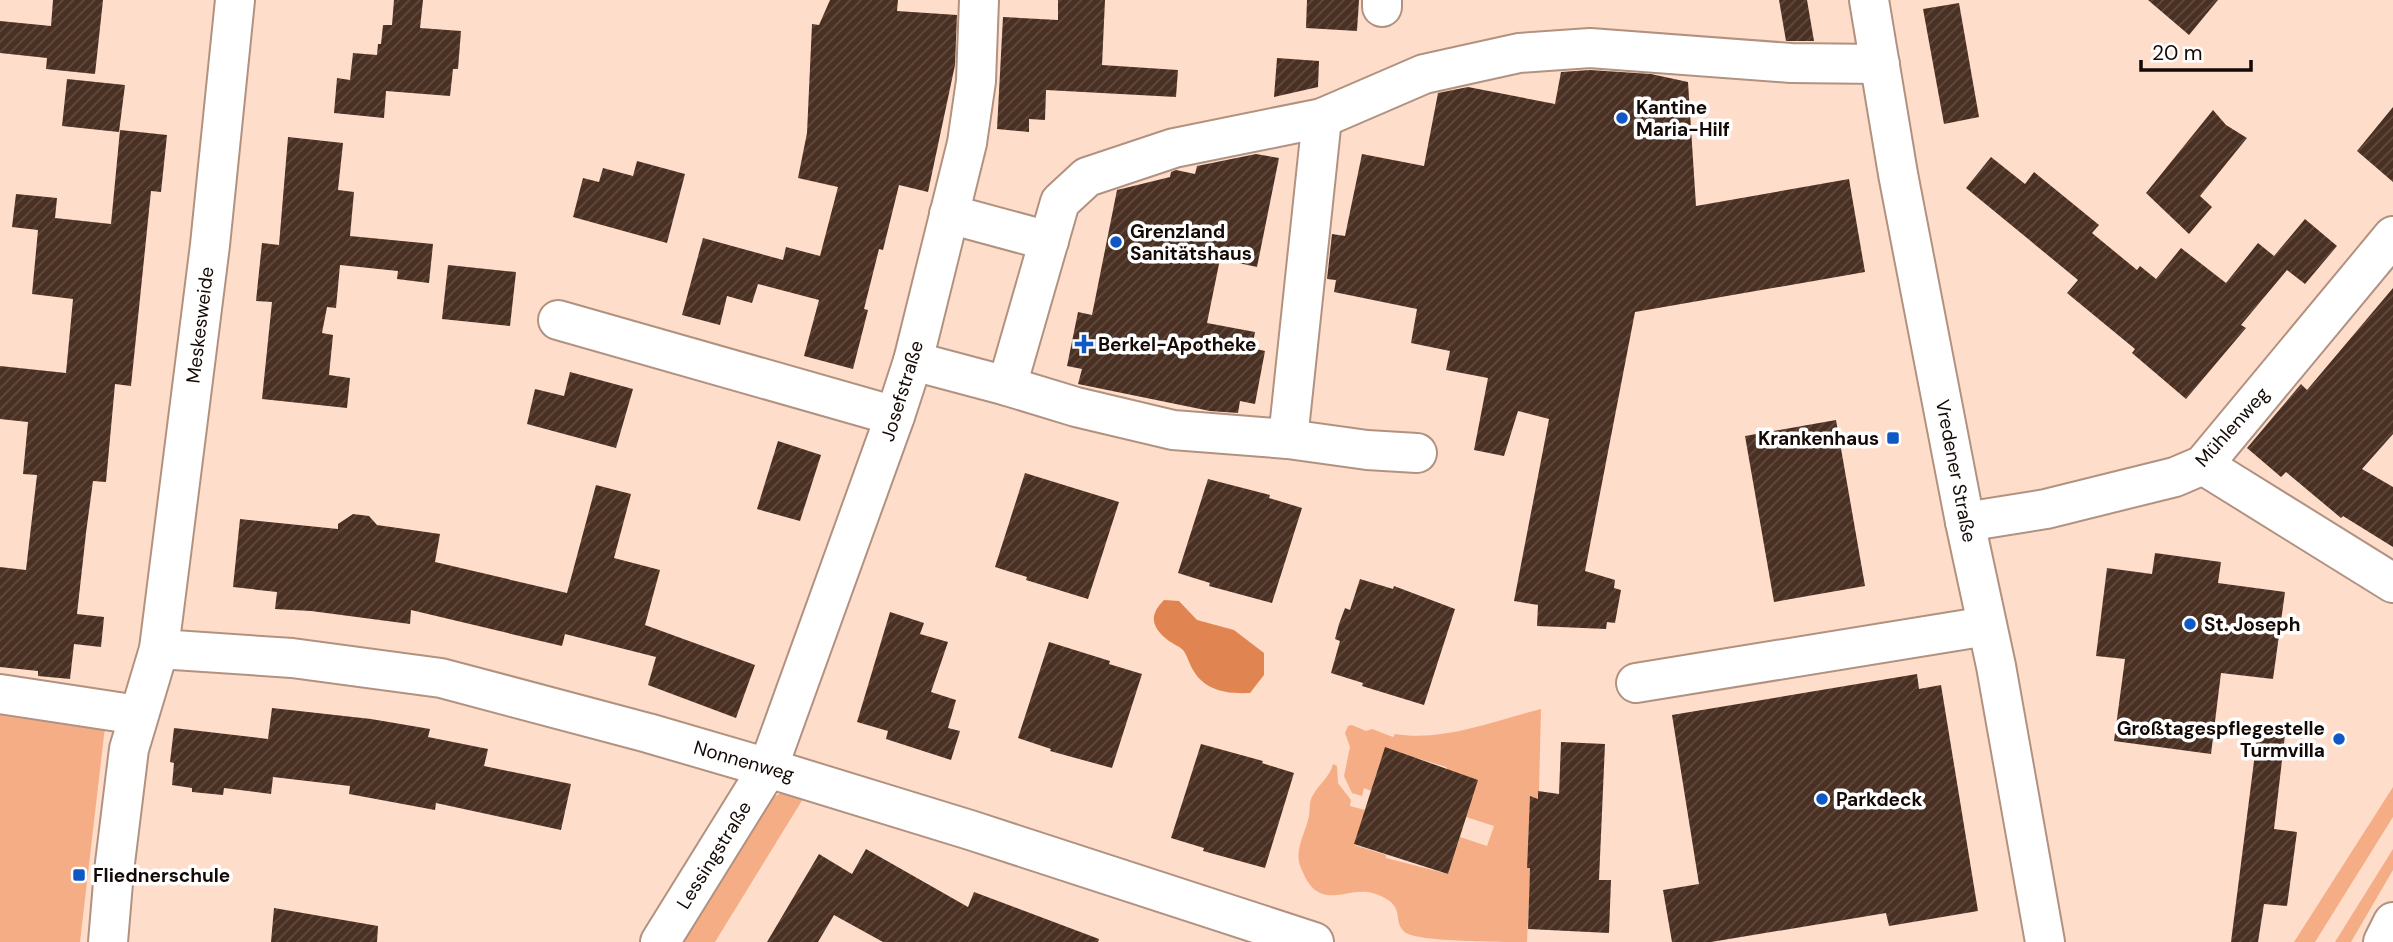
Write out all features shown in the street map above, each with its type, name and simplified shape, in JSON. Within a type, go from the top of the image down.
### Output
[{"type":"street","name":"Meskesweide","points":[[108,942],[129,749],[159,649],[210,245],[235,0]]},
{"type":"street","name":"Josefstraße","points":[[768,768],[913,360],[968,143],[976,81],[979,0]]},
{"type":"street","name":"Vredener Straße","points":[[1869,0],[1898,174],[2019,790],[2045,942]]},
{"type":"street","points":[[1007,386],[1060,202],[1087,177],[1174,148],[1322,118],[1424,74],[1518,53],[1590,48],[1791,63],[1880,64]]},
{"type":"street","points":[[1288,439],[1322,118]]},
{"type":"street","points":[[949,214],[1049,241]]},
{"type":"street","name":"Mühlenweg","points":[[1965,522],[2046,509],[2175,477],[2203,465],[2393,236]]},
{"type":"street","points":[[558,320],[895,416]]},
{"type":"street","points":[[913,360],[1076,407],[1173,430],[1418,453]]},
{"type":"street","points":[[2203,465],[2393,583]]},
{"type":"street","points":[[1636,683],[1987,626]]},
{"type":"street","name":"Nonnenweg","points":[[159,649],[292,658],[441,678],[768,768],[970,830],[1314,942]]},
{"type":"street","points":[[0,694],[138,715]]},
{"type":"street","name":"Lessingstraße","points":[[660,942],[768,768]]},
{"type":"street","points":[[2384,942],[2393,922]]},
{"type":"street","points":[[2038,942],[2045,942]]},
{"type":"shaded area","points":[[1164,600],[1179,601],[1197,620],[1234,630],[1264,653],[1264,675],[1250,693],[1217,690],[1198,677],[1183,650],[1163,636],[1156,627],[1154,617]]},
{"type":"shaded area","points":[[1541,709],[1539,791],[1538,799],[1530,799],[1527,867],[1542,868],[1530,877],[1527,942],[1464,941],[1415,936],[1401,928],[1392,903],[1376,894],[1356,892],[1329,895],[1312,887],[1300,866],[1298,856],[1310,802],[1333,764],[1337,766],[1338,783],[1351,800],[1350,806],[1365,810],[1354,845],[1386,855],[1386,858],[1448,874],[1460,837],[1487,846],[1494,826],[1466,817],[1446,767],[1417,758],[1416,761],[1384,750],[1373,784],[1376,793],[1364,788],[1362,796],[1352,793],[1344,776],[1350,747],[1345,733],[1348,726],[1366,731],[1372,729],[1393,737],[1395,734],[1431,735],[1468,729]]},
{"type":"shaded area","points":[[0,710],[105,727],[80,942],[0,942]]},
{"type":"shaded area","points":[[2393,787],[2393,817],[2315,942],[2294,942]]},
{"type":"shaded area","points":[[781,793],[806,794],[715,942],[677,942],[761,804]]},
{"type":"shaded area","points":[[2393,849],[2393,870],[2351,942],[2335,942]]},
{"type":"building","points":[[53,0],[103,0],[95,74],[46,69],[47,58],[0,53],[0,21],[51,26]]},
{"type":"building","points":[[394,0],[423,0],[420,28],[461,31],[458,69],[453,69],[450,96],[386,91],[384,118],[334,113],[337,78],[350,80],[353,53],[377,55],[383,25],[392,25]]},
{"type":"building","points":[[830,0],[898,0],[897,11],[957,15],[955,65],[928,192],[899,185],[883,250],[879,249],[864,309],[868,310],[853,369],[804,356],[819,300],[758,284],[752,303],[727,296],[720,325],[682,315],[703,238],[783,260],[786,247],[820,256],[838,187],[798,178],[807,133],[812,24],[819,25]]},
{"type":"building","points":[[1058,0],[1105,0],[1102,65],[1178,70],[1176,97],[1046,90],[1045,120],[1029,119],[1029,132],[997,129],[1003,17],[1058,20]]},
{"type":"building","points":[[1307,0],[1359,0],[1357,31],[1306,28]]},
{"type":"building","points":[[1779,0],[1807,0],[1814,41],[1786,41]]},
{"type":"building","points":[[2148,0],[2218,0],[2189,35]]},
{"type":"building","points":[[1959,3],[1979,117],[1944,124],[1923,9]]},
{"type":"building","points":[[1277,58],[1319,61],[1318,87],[1274,97]]},
{"type":"building","points":[[1590,70],[1651,74],[1688,82],[1696,206],[1849,179],[1865,272],[1635,312],[1585,571],[1615,580],[1614,588],[1621,590],[1615,623],[1607,622],[1606,629],[1537,626],[1538,605],[1514,601],[1549,419],[1518,411],[1504,456],[1474,450],[1488,378],[1446,370],[1450,351],[1411,343],[1417,309],[1334,292],[1336,280],[1327,279],[1332,234],[1345,236],[1362,154],[1424,166],[1438,93],[1468,87],[1555,104],[1561,72]]},
{"type":"building","points":[[67,79],[125,85],[119,132],[62,126]]},
{"type":"building","points":[[2393,107],[2393,182],[2357,151]]},
{"type":"building","points":[[2213,110],[2226,125],[2247,138],[2200,196],[2212,207],[2189,234],[2146,193]]},
{"type":"building","points":[[120,130],[167,135],[161,192],[151,191],[131,386],[115,384],[106,482],[93,481],[86,533],[77,614],[104,617],[101,647],[74,644],[70,679],[38,676],[38,671],[0,667],[0,567],[26,570],[37,475],[23,474],[28,422],[0,419],[0,366],[66,373],[73,299],[32,294],[38,230],[12,227],[16,194],[57,198],[55,218],[111,224]]},
{"type":"building","points":[[288,137],[343,143],[338,190],[354,192],[350,236],[433,244],[429,283],[397,279],[398,271],[340,265],[336,308],[327,307],[322,333],[333,335],[329,375],[350,378],[347,408],[262,399],[272,302],[256,301],[262,243],[279,245]]},
{"type":"building","points":[[1256,154],[1279,158],[1257,267],[1220,259],[1207,323],[1255,332],[1252,348],[1265,351],[1255,404],[1240,401],[1238,413],[1210,411],[1078,384],[1082,369],[1067,366],[1078,312],[1092,315],[1117,190],[1170,177],[1171,172],[1176,170],[1195,174],[1197,166]]},
{"type":"building","points":[[1991,157],[2025,184],[2034,172],[2099,225],[2092,233],[2137,270],[2140,266],[2156,279],[2181,248],[2226,283],[2258,243],[2274,256],[2305,219],[2337,246],[2305,284],[2287,270],[2241,325],[2246,328],[2186,399],[2132,353],[2135,349],[2067,293],[2078,280],[1966,188]]},
{"type":"building","points":[[637,161],[685,174],[667,243],[573,217],[583,178],[599,182],[603,168],[633,176]]},
{"type":"building","points":[[448,265],[516,272],[510,326],[442,319]]},
{"type":"building","points":[[2393,288],[2393,434],[2362,469],[2393,487],[2393,547],[2343,516],[2341,518],[2286,472],[2281,477],[2247,448],[2301,384],[2307,390]]},
{"type":"building","points":[[570,372],[633,389],[616,448],[527,424],[535,389],[564,396]]},
{"type":"building","points":[[1836,420],[1865,586],[1774,602],[1745,436]]},
{"type":"building","points":[[778,441],[821,455],[800,521],[757,509]]},
{"type":"building","points":[[1025,473],[1119,502],[1088,599],[1026,580],[1027,577],[995,567]]},
{"type":"building","points":[[1208,479],[1270,495],[1269,498],[1302,508],[1272,603],[1209,586],[1210,583],[1178,573]]},
{"type":"building","points":[[596,485],[631,494],[614,558],[660,570],[645,625],[755,665],[736,718],[648,685],[656,657],[565,634],[562,646],[411,610],[410,624],[275,609],[277,592],[233,587],[240,519],[338,529],[338,524],[353,514],[369,516],[377,525],[440,534],[435,562],[567,593]]},
{"type":"building","name":"St. Joseph","points":[[2155,553],[2221,562],[2218,583],[2285,592],[2273,679],[2221,673],[2211,754],[2114,741],[2125,659],[2096,656],[2107,568],[2152,574]]},
{"type":"building","points":[[1360,579],[1393,589],[1394,586],[1455,609],[1424,705],[1362,686],[1363,683],[1331,673],[1340,641],[1335,639],[1339,624],[1345,608],[1350,610]]},
{"type":"building","points":[[890,612],[924,623],[920,634],[948,642],[931,692],[956,700],[948,728],[960,731],[951,760],[886,739],[888,731],[857,722]]},
{"type":"building","points":[[1049,642],[1142,674],[1112,768],[1050,751],[1051,749],[1018,738]]},
{"type":"building","name":"Parkdeck","points":[[1917,674],[1919,689],[1941,685],[1978,911],[1889,926],[1886,913],[1711,942],[1672,942],[1663,890],[1699,884],[1672,715]]},
{"type":"building","points":[[272,708],[371,719],[430,729],[428,737],[488,749],[484,766],[571,784],[561,830],[436,803],[435,810],[349,794],[350,786],[273,777],[271,794],[224,788],[223,795],[192,792],[192,788],[172,785],[174,763],[170,762],[174,728],[268,739]]},
{"type":"building","points":[[2259,722],[2286,726],[2274,829],[2297,832],[2287,906],[2264,904],[2258,942],[2231,942]]},
{"type":"building","points":[[1561,742],[1605,744],[1599,880],[1611,880],[1609,933],[1528,929],[1530,796],[1538,799],[1538,791],[1559,794]]},
{"type":"building","points":[[1201,744],[1263,761],[1262,763],[1294,773],[1265,868],[1203,851],[1204,848],[1171,838]]},
{"type":"building","points":[[1385,747],[1478,780],[1448,874],[1354,844]]},
{"type":"building","points":[[866,849],[968,907],[974,892],[1099,939],[1098,942],[883,942],[834,915],[818,942],[767,942],[819,854],[852,874]]},
{"type":"building","points":[[274,908],[378,926],[377,942],[271,942]]},
{"type":"place","name":"Kantine Maria-Hilf","points":[[1622,118]]},
{"type":"place","name":"Grenzland Sanitätshaus","points":[[1116,242]]},
{"type":"place","name":"Berkel-Apotheke","points":[[1084,344]]},
{"type":"place","name":"Krankenhaus","points":[[1893,438]]},
{"type":"place","name":"St. Joseph","points":[[2190,624]]},
{"type":"place","name":"Großtagespflegestelle Turmvilla","points":[[2339,739]]},
{"type":"place","name":"Parkdeck","points":[[1822,799]]},
{"type":"place","name":"Fliednerschule","points":[[79,875]]}]
